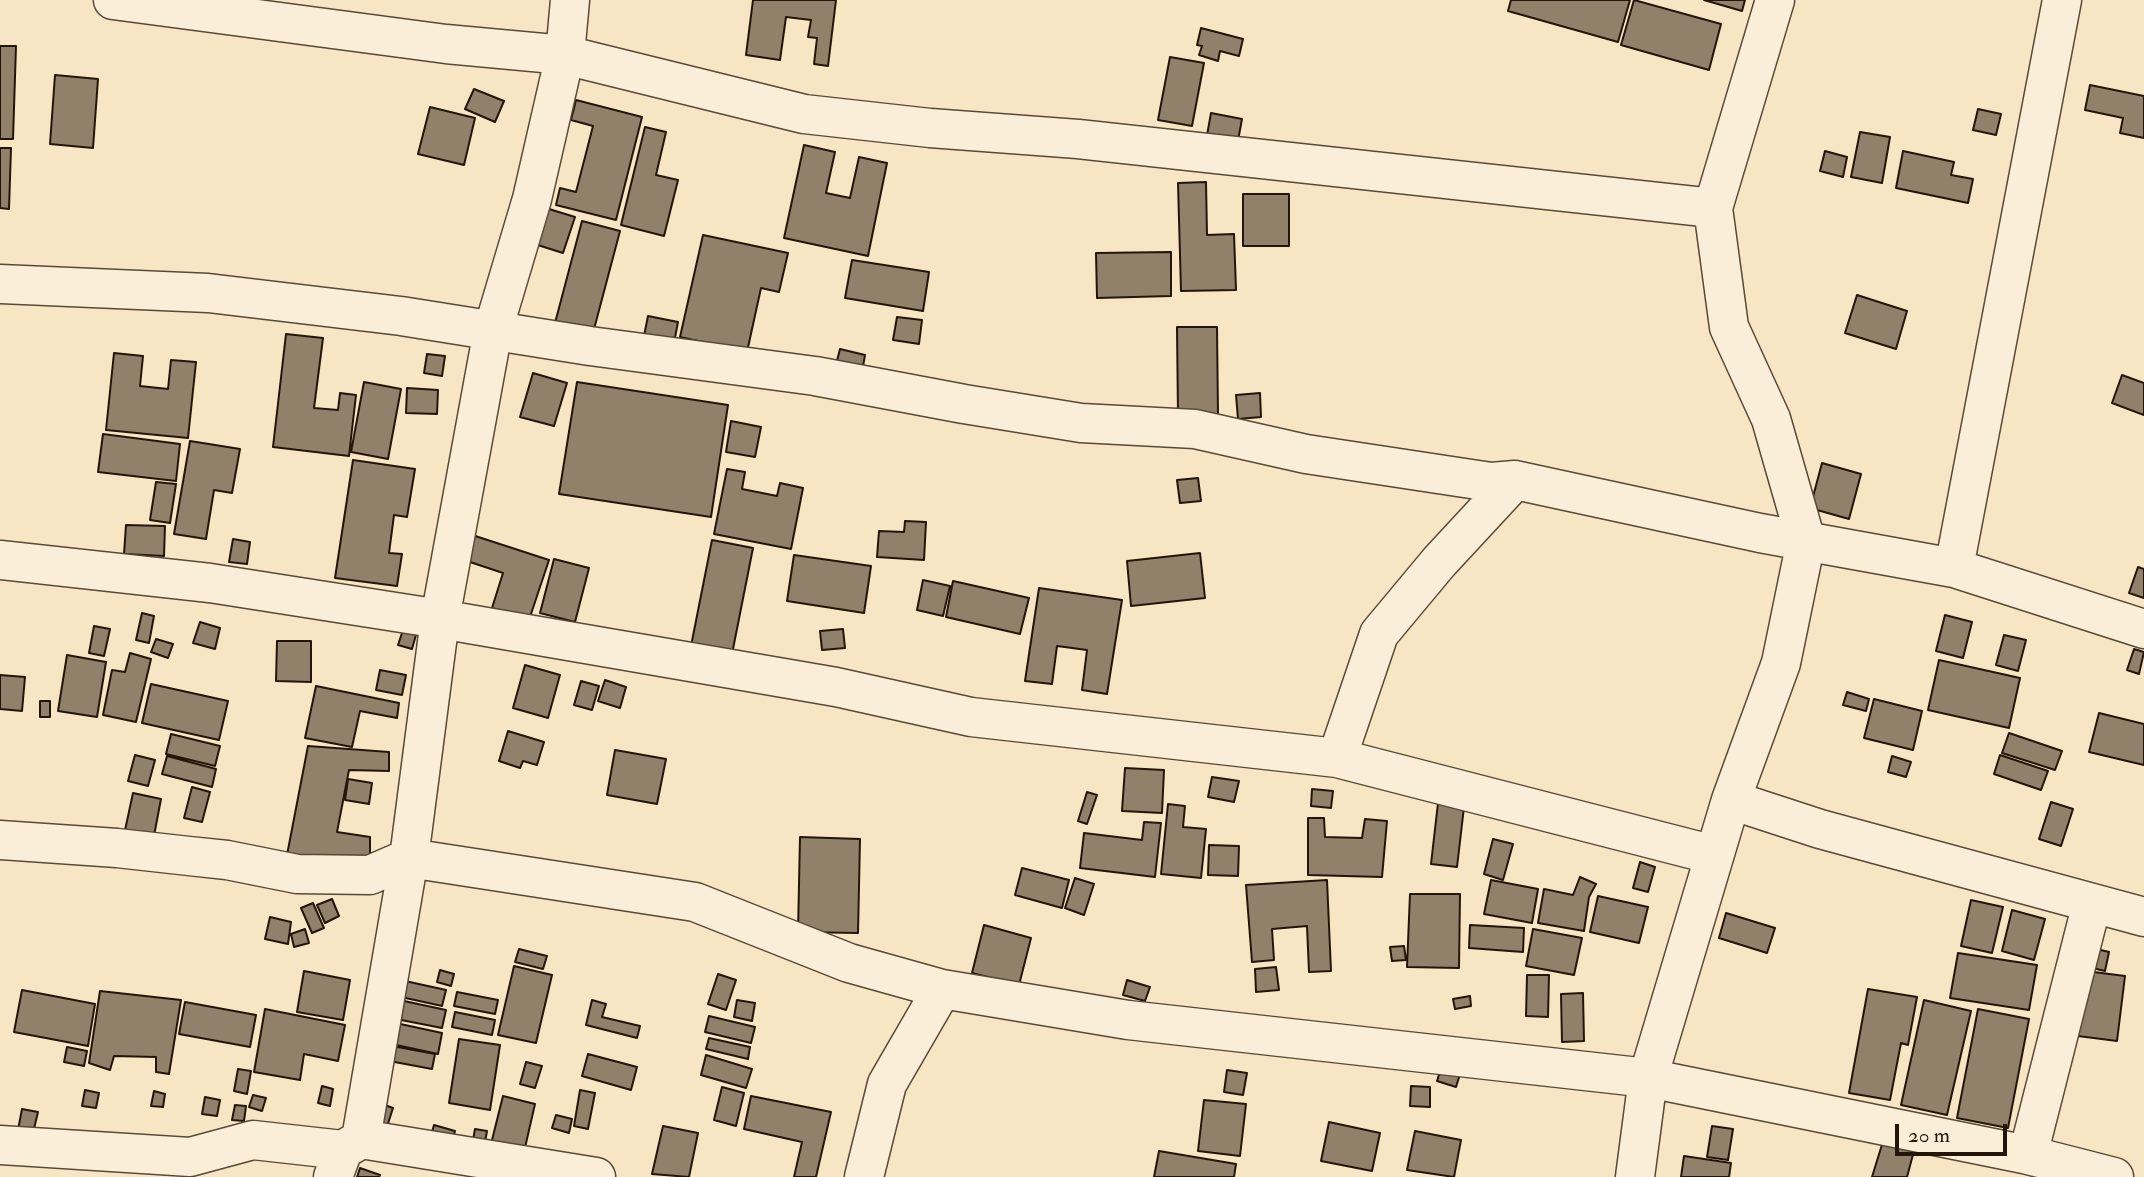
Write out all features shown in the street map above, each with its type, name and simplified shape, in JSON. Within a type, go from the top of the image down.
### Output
[{"type":"street","points":[[113,0],[446,44],[565,55],[804,114],[930,128],[1092,140],[1713,208]]},
{"type":"street","points":[[346,1155],[409,858],[440,619],[493,330],[532,199],[565,55],[570,0]]},
{"type":"street","points":[[1635,1177],[1648,1078],[1731,800],[1781,663],[1806,541],[1771,419],[1729,327],[1713,208],[1775,0]]},
{"type":"street","points":[[1954,568],[2062,0]]},
{"type":"street","points":[[0,285],[208,293],[401,316],[815,376],[1081,423],[1195,429],[1306,454],[1490,482],[1515,480],[1806,541],[1954,568],[2144,629]]},
{"type":"street","points":[[1338,758],[1379,634],[1439,562],[1515,480]]},
{"type":"street","points":[[0,560],[210,583],[440,619],[836,687],[971,717],[1338,758],[1714,855]]},
{"type":"street","points":[[1731,800],[1820,828],[2144,918]]},
{"type":"street","points":[[0,840],[117,848],[227,860],[297,874],[370,875],[409,858],[695,902],[849,963],[942,989],[1128,1020],[1648,1078],[2028,1155],[2114,1177]]},
{"type":"street","points":[[2028,1155],[2092,903]]},
{"type":"street","points":[[864,1177],[887,1084],[942,989]]},
{"type":"street","points":[[0,1144],[190,1157],[253,1140],[346,1155],[596,1177]]},
{"type":"building","points":[[753,0],[836,0],[828,66],[814,64],[817,38],[808,37],[811,20],[786,17],[780,60],[746,55]]},
{"type":"building","points":[[1511,0],[1630,0],[1618,42],[1508,11]]},
{"type":"building","points":[[1634,0],[1721,24],[1709,70],[1621,45]]},
{"type":"building","points":[[1704,0],[1745,0],[1742,11]]},
{"type":"building","points":[[1201,28],[1243,39],[1239,56],[1220,51],[1218,61],[1199,55],[1202,46],[1197,45]]},
{"type":"building","points":[[0,46],[16,46],[13,139],[0,139]]},
{"type":"building","points":[[1170,57],[1204,63],[1192,126],[1158,120]]},
{"type":"building","points":[[55,75],[98,79],[93,148],[50,144]]},
{"type":"building","points":[[2090,85],[2144,96],[2144,138],[2120,133],[2123,118],[2085,110]]},
{"type":"building","points":[[474,89],[504,101],[495,122],[465,109]]},
{"type":"building","points":[[576,100],[642,117],[616,220],[556,205],[560,188],[576,192],[593,126],[571,120]]},
{"type":"building","points":[[430,107],[475,118],[464,165],[418,154]]},
{"type":"building","points":[[1978,109],[2001,114],[1996,135],[1973,130]]},
{"type":"building","points":[[1211,113],[1242,119],[1237,146],[1206,141]]},
{"type":"building","points":[[645,127],[666,132],[656,175],[678,180],[664,236],[621,225]]},
{"type":"building","points":[[1860,132],[1890,137],[1882,183],[1851,177]]},
{"type":"building","points":[[804,145],[835,152],[826,193],[850,198],[859,157],[887,163],[868,256],[784,238]]},
{"type":"building","points":[[0,148],[11,148],[9,209],[0,208]]},
{"type":"building","points":[[1825,151],[1847,157],[1843,177],[1820,171]]},
{"type":"building","points":[[1903,151],[1954,162],[1951,175],[1973,179],[1968,203],[1896,188]]},
{"type":"building","points":[[1206,182],[1207,235],[1234,234],[1236,290],[1181,291],[1178,183]]},
{"type":"building","points":[[1243,194],[1289,194],[1289,246],[1243,246]]},
{"type":"building","points":[[536,205],[575,217],[563,253],[525,241]]},
{"type":"building","points":[[582,221],[620,231],[593,333],[555,323]]},
{"type":"building","points":[[703,235],[788,253],[779,292],[761,288],[747,352],[680,337]]},
{"type":"building","points":[[1171,252],[1171,296],[1097,298],[1096,253]]},
{"type":"building","points":[[852,260],[929,272],[923,311],[845,298]]},
{"type":"building","points":[[1857,295],[1907,311],[1896,349],[1845,333]]},
{"type":"building","points":[[648,316],[678,322],[673,348],[643,341]]},
{"type":"building","points":[[897,317],[922,320],[919,344],[893,340]]},
{"type":"building","points":[[1177,327],[1217,327],[1218,415],[1178,416]]},
{"type":"building","points":[[286,334],[323,338],[314,408],[338,410],[340,393],[356,395],[349,456],[273,447]]},
{"type":"building","points":[[840,349],[865,355],[861,378],[834,372]]},
{"type":"building","points":[[114,353],[143,356],[140,386],[168,389],[171,360],[196,362],[188,438],[106,430]]},
{"type":"building","points":[[427,354],[445,356],[442,376],[424,373]]},
{"type":"building","points":[[533,373],[567,383],[554,426],[520,417]]},
{"type":"building","points":[[2122,375],[2144,383],[2144,415],[2112,403]]},
{"type":"building","points":[[364,382],[401,389],[388,459],[351,452]]},
{"type":"building","points":[[577,382],[728,405],[711,517],[559,494]]},
{"type":"building","points":[[407,388],[438,390],[437,414],[406,413]]},
{"type":"building","points":[[1260,393],[1261,417],[1238,419],[1236,395]]},
{"type":"building","points":[[731,421],[761,427],[755,457],[726,452]]},
{"type":"building","points":[[103,434],[180,444],[176,481],[98,472]]},
{"type":"building","points":[[190,441],[240,449],[232,493],[214,490],[206,539],[174,534]]},
{"type":"building","points":[[353,460],[415,469],[407,517],[394,515],[389,553],[402,554],[397,586],[335,578]]},
{"type":"building","points":[[1822,463],[1861,474],[1849,519],[1810,508]]},
{"type":"building","points":[[727,469],[745,472],[742,489],[777,496],[780,483],[803,488],[791,549],[714,534]]},
{"type":"building","points":[[1198,478],[1201,501],[1180,503],[1177,480]]},
{"type":"building","points":[[156,482],[176,484],[170,523],[150,520]]},
{"type":"building","points":[[905,521],[926,522],[924,560],[877,557],[879,531],[904,532]]},
{"type":"building","points":[[126,525],[165,526],[164,556],[124,554]]},
{"type":"building","points":[[466,533],[549,560],[529,620],[492,608],[503,573],[458,558]]},
{"type":"building","points":[[233,539],[250,542],[247,564],[229,562]]},
{"type":"building","points":[[712,540],[753,548],[732,654],[691,646]]},
{"type":"building","points":[[1200,553],[1205,598],[1131,606],[1127,561]]},
{"type":"building","points":[[794,555],[871,566],[864,613],[787,601]]},
{"type":"building","points":[[554,559],[589,568],[575,622],[540,613]]},
{"type":"building","points":[[2138,567],[2144,569],[2144,598],[2129,593]]},
{"type":"building","points":[[923,580],[950,586],[943,616],[917,610]]},
{"type":"building","points":[[953,581],[1029,598],[1020,634],[946,617]]},
{"type":"building","points":[[1039,588],[1122,600],[1107,694],[1082,690],[1087,650],[1057,646],[1052,684],[1025,681]]},
{"type":"building","points":[[142,613],[154,616],[149,643],[136,640]]},
{"type":"building","points":[[1945,615],[1972,622],[1963,658],[1936,651]]},
{"type":"building","points":[[200,622],[220,628],[215,649],[193,643]]},
{"type":"building","points":[[94,626],[110,629],[104,656],[89,653]]},
{"type":"building","points":[[843,629],[845,648],[822,650],[820,631]]},
{"type":"building","points":[[403,630],[416,635],[412,649],[398,645]]},
{"type":"building","points":[[2004,635],[2026,640],[2018,671],[1996,665]]},
{"type":"building","points":[[156,639],[173,644],[168,658],[151,652]]},
{"type":"building","points":[[277,641],[311,641],[311,682],[276,681]]},
{"type":"building","points":[[2134,649],[2144,652],[2139,674],[2127,670]]},
{"type":"building","points":[[130,653],[151,659],[136,722],[103,715],[112,670],[125,672]]},
{"type":"building","points":[[67,655],[106,662],[97,717],[58,711]]},
{"type":"building","points":[[1939,660],[2020,678],[2009,728],[1928,710]]},
{"type":"building","points":[[525,665],[560,675],[548,718],[513,708]]},
{"type":"building","points":[[380,670],[406,675],[402,695],[376,690]]},
{"type":"building","points":[[0,675],[25,677],[22,711],[0,709]]},
{"type":"building","points":[[605,680],[626,687],[620,708],[598,701]]},
{"type":"building","points":[[581,681],[599,686],[592,710],[574,705]]},
{"type":"building","points":[[151,684],[228,701],[219,740],[142,723]]},
{"type":"building","points":[[316,686],[399,703],[397,718],[360,711],[352,747],[305,738]]},
{"type":"building","points":[[1847,692],[1869,699],[1866,711],[1843,705]]},
{"type":"building","points":[[1874,699],[1922,711],[1913,750],[1864,738]]},
{"type":"building","points":[[40,701],[50,701],[50,717],[40,717]]},
{"type":"building","points":[[2099,713],[2144,724],[2144,765],[2089,752]]},
{"type":"building","points":[[508,731],[544,742],[537,765],[523,761],[520,768],[499,761]]},
{"type":"building","points":[[2009,733],[2062,751],[2055,770],[2002,753]]},
{"type":"building","points":[[171,734],[220,746],[215,766],[166,754]]},
{"type":"building","points":[[308,746],[389,752],[389,771],[349,770],[337,832],[370,837],[370,856],[287,855]]},
{"type":"building","points":[[615,750],[666,759],[657,804],[607,795]]},
{"type":"building","points":[[135,755],[155,760],[148,786],[128,781]]},
{"type":"building","points":[[2000,755],[2048,771],[2041,790],[1994,774]]},
{"type":"building","points":[[167,756],[216,769],[212,787],[162,774]]},
{"type":"building","points":[[1892,756],[1911,762],[1906,777],[1888,772]]},
{"type":"building","points":[[1125,768],[1164,770],[1162,813],[1122,811]]},
{"type":"building","points":[[1212,777],[1239,781],[1234,802],[1208,797]]},
{"type":"building","points":[[348,779],[372,783],[369,804],[345,800]]},
{"type":"building","points":[[192,787],[210,792],[202,822],[184,818]]},
{"type":"building","points":[[1312,789],[1333,791],[1331,808],[1311,806]]},
{"type":"building","points":[[1087,792],[1097,795],[1087,824],[1078,821]]},
{"type":"building","points":[[133,793],[161,799],[153,841],[124,835]]},
{"type":"building","points":[[2051,802],[2073,809],[2061,846],[2039,839]]},
{"type":"building","points":[[1438,803],[1464,807],[1457,867],[1431,864]]},
{"type":"building","points":[[1168,804],[1185,806],[1183,827],[1206,829],[1201,878],[1161,874]]},
{"type":"building","points":[[1308,818],[1324,818],[1325,837],[1362,838],[1365,819],[1387,821],[1382,877],[1308,875]]},
{"type":"building","points":[[1144,822],[1161,823],[1155,877],[1080,868],[1084,833],[1142,840]]},
{"type":"building","points":[[800,837],[860,839],[858,933],[798,932]]},
{"type":"building","points":[[1493,839],[1513,844],[1503,880],[1484,874]]},
{"type":"building","points":[[1209,845],[1239,846],[1238,876],[1208,875]]},
{"type":"building","points":[[1640,862],[1655,867],[1648,892],[1633,888]]},
{"type":"building","points":[[1022,868],[1069,880],[1062,908],[1015,895]]},
{"type":"building","points":[[1580,877],[1596,884],[1589,897],[1584,931],[1538,923],[1544,889],[1573,895]]},
{"type":"building","points":[[1075,878],[1094,884],[1084,915],[1065,908]]},
{"type":"building","points":[[1327,880],[1331,971],[1309,972],[1307,926],[1272,929],[1274,960],[1252,962],[1246,885]]},
{"type":"building","points":[[1491,880],[1538,889],[1532,923],[1484,914]]},
{"type":"building","points":[[1410,894],[1460,894],[1459,968],[1407,967]]},
{"type":"building","points":[[1598,896],[1648,907],[1639,943],[1590,932]]},
{"type":"building","points":[[332,899],[339,916],[325,923],[317,905]]},
{"type":"building","points":[[1971,900],[2003,907],[1992,953],[1961,946]]},
{"type":"building","points":[[313,903],[324,928],[312,933],[301,908]]},
{"type":"building","points":[[2012,910],[2045,919],[2034,960],[2002,951]]},
{"type":"building","points":[[1726,913],[1775,928],[1767,953],[1719,938]]},
{"type":"building","points":[[270,917],[291,922],[288,944],[265,939]]},
{"type":"building","points":[[984,925],[1031,938],[1019,985],[972,973]]},
{"type":"building","points":[[1470,925],[1524,928],[1523,952],[1469,948]]},
{"type":"building","points":[[305,929],[309,943],[294,947],[291,934]]},
{"type":"building","points":[[1533,929],[1582,938],[1574,975],[1526,966]]},
{"type":"building","points":[[1404,946],[1406,960],[1392,961],[1390,947]]},
{"type":"building","points":[[2088,947],[2109,952],[2105,971],[2084,966]]},
{"type":"building","points":[[519,949],[547,956],[543,969],[515,962]]},
{"type":"building","points":[[1958,953],[2037,965],[2029,1010],[1950,998]]},
{"type":"building","points":[[514,966],[552,975],[536,1043],[498,1035]]},
{"type":"building","points":[[1276,967],[1279,990],[1256,992],[1255,969]]},
{"type":"building","points":[[440,970],[454,974],[451,986],[437,982]]},
{"type":"building","points":[[304,971],[350,980],[343,1020],[297,1012]]},
{"type":"building","points":[[2086,971],[2125,976],[2117,1041],[2078,1036]]},
{"type":"building","points":[[718,974],[736,980],[726,1010],[708,1004]]},
{"type":"building","points":[[1527,975],[1549,975],[1548,1017],[1526,1016]]},
{"type":"building","points":[[396,979],[446,990],[442,1006],[392,995]]},
{"type":"building","points":[[1127,980],[1150,987],[1145,1001],[1123,995]]},
{"type":"building","points":[[1868,989],[1917,997],[1908,1045],[1901,1043],[1890,1100],[1849,1093]]},
{"type":"building","points":[[22,990],[95,1004],[88,1046],[14,1032]]},
{"type":"building","points":[[100,991],[181,1000],[169,1074],[156,1072],[156,1057],[114,1056],[110,1070],[89,1063]]},
{"type":"building","points":[[457,992],[498,1000],[495,1014],[454,1006]]},
{"type":"building","points":[[1583,993],[1584,1041],[1562,1042],[1561,994]]},
{"type":"building","points":[[1470,996],[1471,1006],[1455,1009],[1453,999]]},
{"type":"building","points":[[390,998],[446,1010],[442,1028],[386,1017]]},
{"type":"building","points":[[592,1000],[606,1004],[602,1017],[640,1026],[637,1038],[586,1025]]},
{"type":"building","points":[[737,1000],[755,1003],[752,1021],[734,1017]]},
{"type":"building","points":[[1924,1000],[1971,1011],[1947,1115],[1901,1105]]},
{"type":"building","points":[[185,1002],[256,1015],[250,1047],[179,1034]]},
{"type":"building","points":[[265,1009],[345,1025],[338,1061],[304,1054],[300,1080],[254,1072]]},
{"type":"building","points":[[1978,1009],[2029,1019],[2008,1128],[1957,1118]]},
{"type":"building","points":[[455,1012],[495,1020],[492,1035],[452,1027]]},
{"type":"building","points":[[709,1016],[755,1027],[751,1043],[705,1032]]},
{"type":"building","points":[[391,1022],[442,1033],[438,1054],[387,1043]]},
{"type":"building","points":[[709,1038],[750,1047],[748,1059],[706,1049]]},
{"type":"building","points":[[459,1039],[500,1045],[490,1110],[449,1103]]},
{"type":"building","points":[[387,1045],[435,1054],[432,1069],[384,1060]]},
{"type":"building","points":[[67,1047],[87,1051],[84,1066],[64,1062]]},
{"type":"building","points":[[588,1054],[637,1067],[631,1090],[582,1076]]},
{"type":"building","points":[[706,1055],[752,1069],[746,1088],[701,1075]]},
{"type":"building","points":[[526,1062],[542,1066],[535,1088],[520,1084]]},
{"type":"building","points":[[1442,1065],[1461,1071],[1456,1087],[1437,1081]]},
{"type":"building","points":[[238,1069],[251,1071],[247,1094],[234,1091]]},
{"type":"building","points":[[1227,1070],[1247,1073],[1243,1095],[1224,1092]]},
{"type":"building","points":[[322,1086],[333,1089],[330,1106],[318,1103]]},
{"type":"building","points":[[1411,1086],[1430,1087],[1430,1107],[1410,1106]]},
{"type":"building","points":[[722,1087],[744,1093],[736,1126],[714,1120]]},
{"type":"building","points":[[85,1090],[99,1093],[96,1108],[82,1106]]},
{"type":"building","points":[[580,1090],[595,1093],[588,1129],[574,1126]]},
{"type":"building","points":[[154,1091],[165,1094],[163,1107],[151,1106]]},
{"type":"building","points":[[253,1095],[266,1098],[262,1111],[249,1107]]},
{"type":"building","points":[[503,1096],[535,1104],[524,1152],[491,1144]]},
{"type":"building","points":[[751,1096],[831,1112],[816,1177],[794,1177],[802,1142],[744,1129]]},
{"type":"building","points":[[205,1097],[220,1100],[217,1116],[202,1114]]},
{"type":"building","points":[[1204,1100],[1246,1104],[1240,1156],[1198,1151]]},
{"type":"building","points":[[379,1103],[393,1108],[385,1133]]},
{"type":"building","points":[[235,1105],[246,1106],[244,1121],[232,1120]]},
{"type":"building","points":[[22,1109],[38,1112],[33,1133],[18,1130]]},
{"type":"building","points":[[556,1115],[572,1119],[569,1133],[552,1128]]},
{"type":"building","points":[[1329,1122],[1380,1133],[1372,1171],[1321,1161]]},
{"type":"building","points":[[434,1125],[455,1131],[451,1145],[430,1139]]},
{"type":"building","points":[[663,1126],[698,1133],[689,1177],[652,1174]]},
{"type":"building","points":[[1712,1126],[1733,1129],[1728,1160],[1707,1157]]},
{"type":"building","points":[[475,1129],[487,1131],[485,1142],[473,1140]]},
{"type":"building","points":[[1415,1131],[1461,1140],[1454,1177],[1407,1170]]},
{"type":"building","points":[[1884,1138],[1915,1147],[1907,1177],[1872,1177]]},
{"type":"building","points":[[1159,1151],[1236,1164],[1234,1177],[1154,1177]]},
{"type":"building","points":[[1684,1156],[1731,1163],[1729,1177],[1681,1177]]},
{"type":"building","points":[[360,1168],[380,1175],[357,1177]]}]
